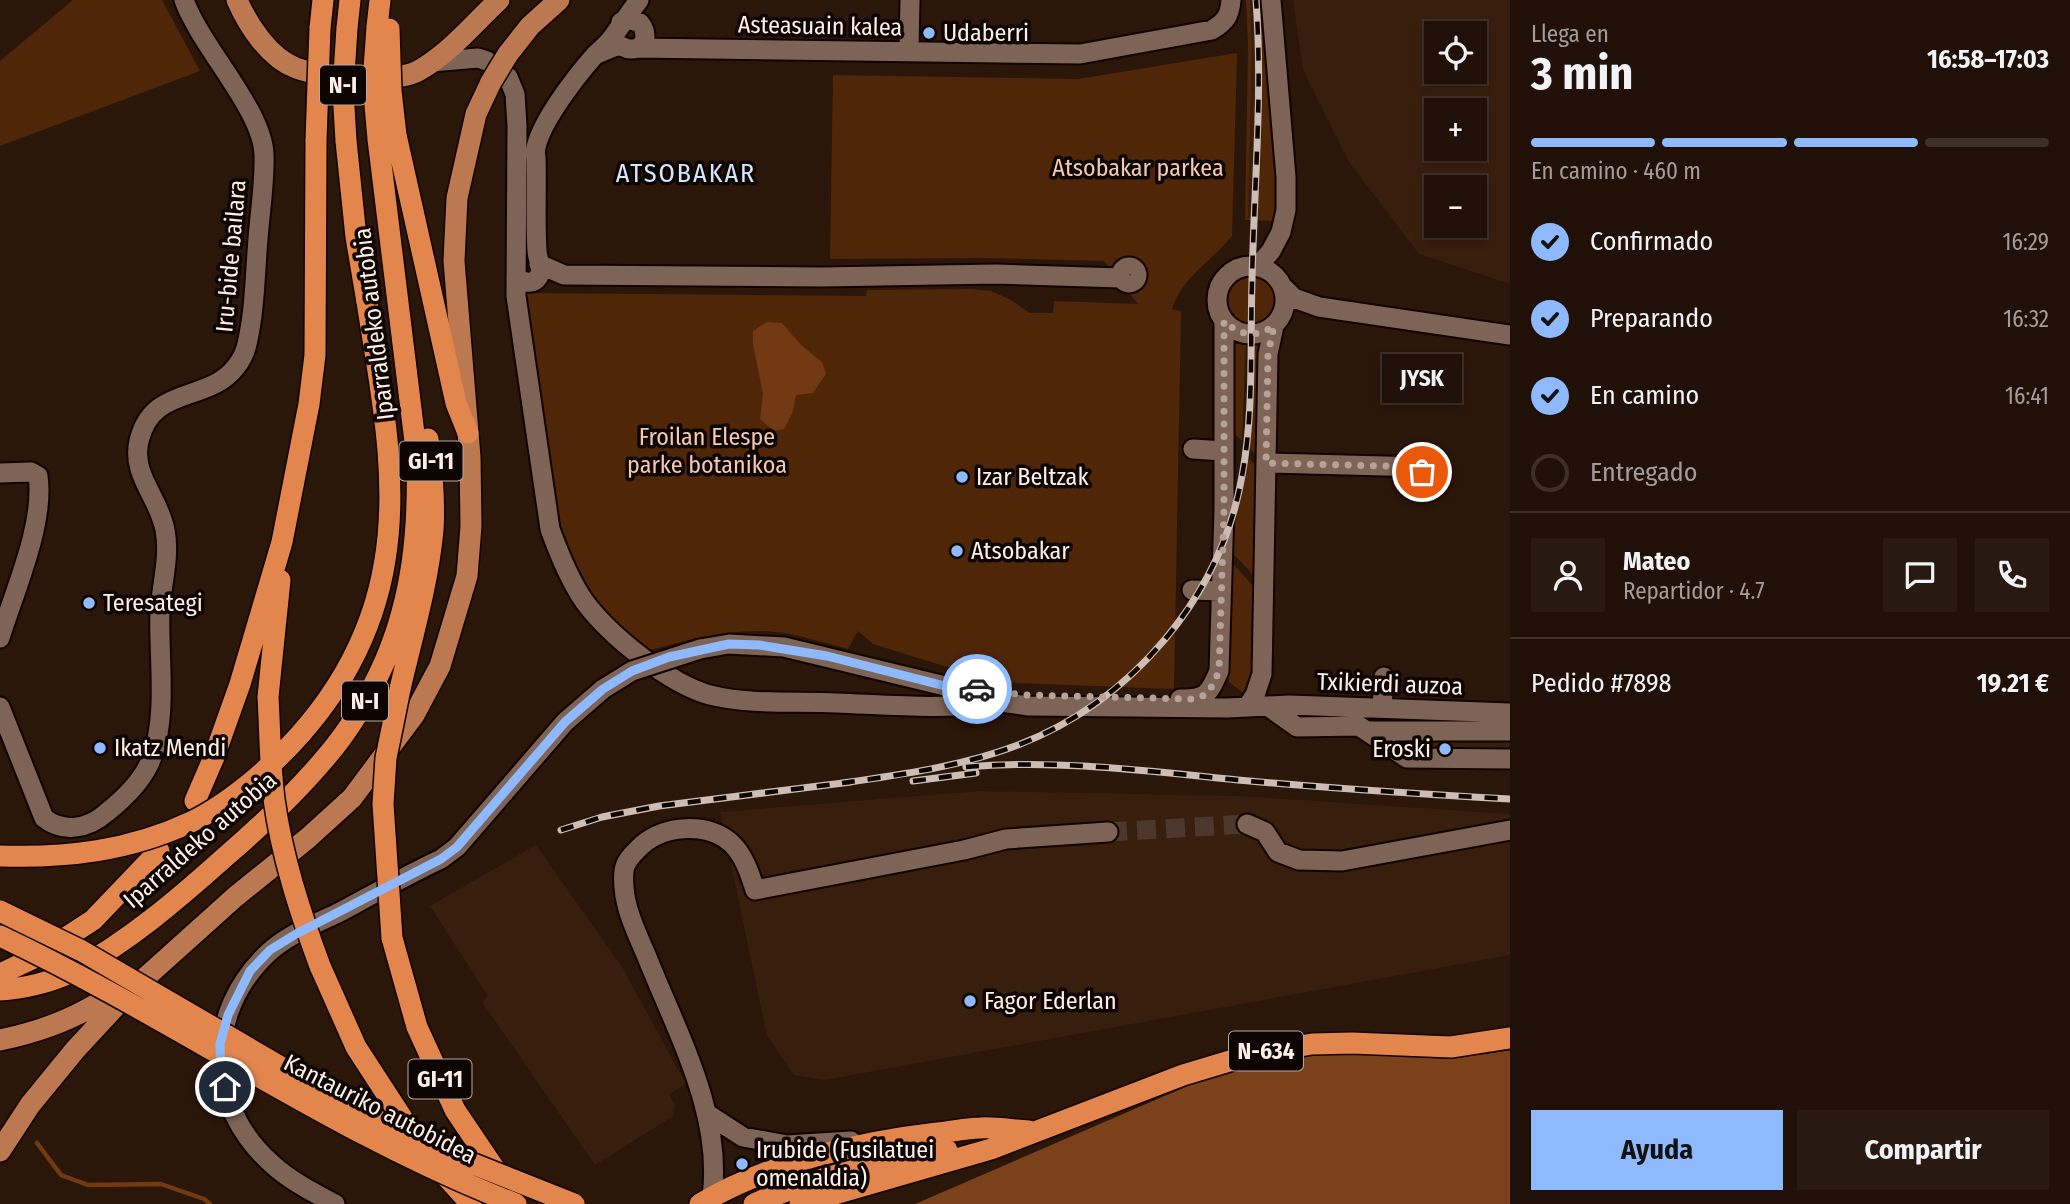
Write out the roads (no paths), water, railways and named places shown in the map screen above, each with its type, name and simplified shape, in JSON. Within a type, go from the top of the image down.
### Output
[{"type":"highway","name":"GI-11","points":[[323,0],[316,140],[315,355],[309,404],[282,542],[268,697],[274,799],[284,854],[298,905],[320,966],[363,1058],[412,1135],[471,1204]]},
{"type":"highway","name":"Iparraldeko autobia","points":[[0,856],[74,855],[131,844],[192,822],[238,792],[285,753],[319,714],[354,655],[373,611],[385,559],[390,489],[382,404],[356,237],[346,141],[343,90],[350,0]]},
{"type":"highway","name":"Iparraldeko autobia","points":[[0,990],[14,990],[69,973],[127,938],[239,844],[295,792],[353,722],[371,691],[396,633],[413,562],[418,492],[417,458],[389,234],[387,137],[373,82],[383,27],[380,0]]},
{"type":"highway","points":[[383,27],[393,0]]},
{"type":"highway","points":[[387,137],[456,403],[468,433]]},
{"type":"highway","name":"GI-11","points":[[389,234],[421,385],[433,473],[433,529],[428,565],[386,758],[383,804],[392,938],[416,1027],[454,1110],[518,1204]]},
{"type":"highway","points":[[195,801],[215,757],[240,684],[282,542]]},
{"type":"highway","points":[[0,974],[36,957],[93,920],[159,851]]},
{"type":"highway","name":"Kantauriko autobidea","points":[[0,911],[82,951],[353,1109],[451,1155],[574,1204]]},
{"type":"highway","name":"Kantauriko autobidea","points":[[0,936],[57,963],[409,1158],[518,1204]]},
{"type":"highway","name":"N-634","points":[[754,1204],[800,1185],[867,1167],[1034,1131],[1183,1075],[1272,1049],[1332,1043],[1451,1047],[1510,1038]]},
{"type":"highway","points":[[706,1200],[742,1183],[792,1165],[889,1139],[980,1128],[1034,1131]]},
{"type":"highway","points":[[800,1204],[944,1164],[1034,1131]]},
{"type":"main road","points":[[237,0],[259,37],[295,68],[350,79],[404,76],[416,72],[431,62],[499,0]]},
{"type":"main road","points":[[0,1151],[30,1105],[117,1004],[235,897],[308,838],[352,798],[414,715],[440,666],[467,576],[471,526],[468,433],[454,261],[457,198],[476,114],[491,82],[530,26],[559,0]]},
{"type":"main road","points":[[0,1040],[40,1030],[83,1012],[113,993],[235,897]]},
{"type":"street","name":"Iru-bide bailara","points":[[0,707],[44,818],[54,826],[85,826],[104,815],[144,774],[153,755],[160,709],[160,606],[167,547],[159,510],[140,476],[136,460],[138,442],[144,424],[152,412],[179,396],[225,378],[245,354],[254,286],[264,151],[250,113],[200,34],[184,0]]},
{"type":"street","points":[[525,151],[597,54],[624,37],[639,0]]},
{"type":"street","points":[[909,0],[909,51]]},
{"type":"street","name":"Asteasuain kalea","points":[[624,37],[909,51],[1080,54],[1212,30],[1224,23],[1231,0]]},
{"type":"street","points":[[1258,266],[1271,251],[1281,232],[1286,210],[1284,142],[1271,0]]},
{"type":"street","points":[[431,62],[478,58],[486,61],[508,77],[515,94],[517,126],[525,151],[516,278],[519,323],[553,538],[559,556],[586,603],[636,652],[667,676],[688,687],[724,698],[941,708],[996,702]]},
{"type":"street","points":[[516,278],[532,283],[541,272],[537,253],[536,157],[525,151]]},
{"type":"street","points":[[539,264],[564,275],[996,274],[1121,278]]},
{"type":"street","points":[[1274,326],[1254,335],[1232,329],[1218,310],[1219,287],[1225,277],[1234,270],[1258,266],[1269,270],[1294,298],[1319,307],[1510,335]]},
{"type":"street","points":[[1224,321],[1219,671],[1225,686],[1247,707],[1255,695],[1262,674],[1268,354],[1274,326],[1285,309],[1284,288]]},
{"type":"street","points":[[1193,449],[1224,451]]},
{"type":"street","points":[[1266,463],[1422,467],[1422,472]]},
{"type":"street","points":[[0,473],[31,472],[38,476],[40,487],[34,529],[0,638]]},
{"type":"street","points":[[1192,590],[1221,591]]},
{"type":"street","points":[[335,1204],[272,1165],[253,1143],[228,1101],[221,1073],[220,1044],[228,1015],[250,971],[270,950],[296,934],[441,859],[457,847],[565,722],[603,689],[632,671],[700,649],[729,644],[785,647],[945,686],[996,702]]},
{"type":"street","points":[[945,686],[1024,695],[1191,699],[1208,693],[1219,671]]},
{"type":"street","points":[[1382,708],[1384,677]]},
{"type":"street","name":"Txikierdi auzoa","points":[[996,702],[1094,708],[1289,705],[1510,713]]},
{"type":"street","points":[[1269,707],[1297,727],[1359,726],[1406,758],[1510,759]]},
{"type":"street","points":[[1381,740],[1510,731]]},
{"type":"street","points":[[1381,740],[1510,739]]},
{"type":"street","points":[[1381,740],[1510,750]]},
{"type":"street","points":[[1247,824],[1265,832],[1278,852],[1299,860],[1342,861],[1510,830]]},
{"type":"street","points":[[706,1200],[715,1175],[714,1150],[706,1113],[697,1081],[626,905],[624,868],[633,854],[650,838],[675,829],[707,830],[731,843],[749,870],[755,890],[964,850],[1006,839],[1108,832]]},
{"type":"street","points":[[706,1113],[743,1137],[787,1145],[889,1139]]},
{"type":"waterway","points":[[37,1143],[61,1175],[88,1185],[161,1184],[204,1199],[210,1204]]},
{"type":"tunnel","points":[[1108,832],[1247,824]]},
{"type":"railway","points":[[842,783],[975,759],[1018,745],[1059,726],[1098,701],[1133,672],[1165,639],[1192,603],[1214,563],[1231,520],[1242,476],[1248,428],[1258,105],[1256,0]]},
{"type":"railway","points":[[966,767],[1068,765],[1306,786],[1510,799]]},
{"type":"railway","points":[[913,781],[976,773]]},
{"type":"railway","points":[[561,830],[602,817],[659,806],[851,782]]},
{"type":"place","name":"Udaberri","points":[[929,33]]},
{"type":"place","name":"JYSK","points":[[1422,472]]},
{"type":"place","name":"Izar Beltzak","points":[[962,477]]},
{"type":"place","name":"Atsobakar","points":[[957,551]]},
{"type":"place","name":"Teresategi","points":[[89,603]]},
{"type":"place","name":"Ikatz Mendi","points":[[100,748]]},
{"type":"place","name":"Eroski","points":[[1445,749]]},
{"type":"place","name":"Fagor Ederlan","points":[[970,1001]]},
{"type":"place","name":"Irubide (Fusilatuei omenaldia)","points":[[742,1164]]},
{"type":"district","name":"ATSOBAKAR","points":[[686,173]]},
{"type":"park label","name":"Atsobakar parkea","points":[[1138,168]]},
{"type":"park label","name":"Froilan Elespe parke botanikoa","points":[[707,451]]}]
